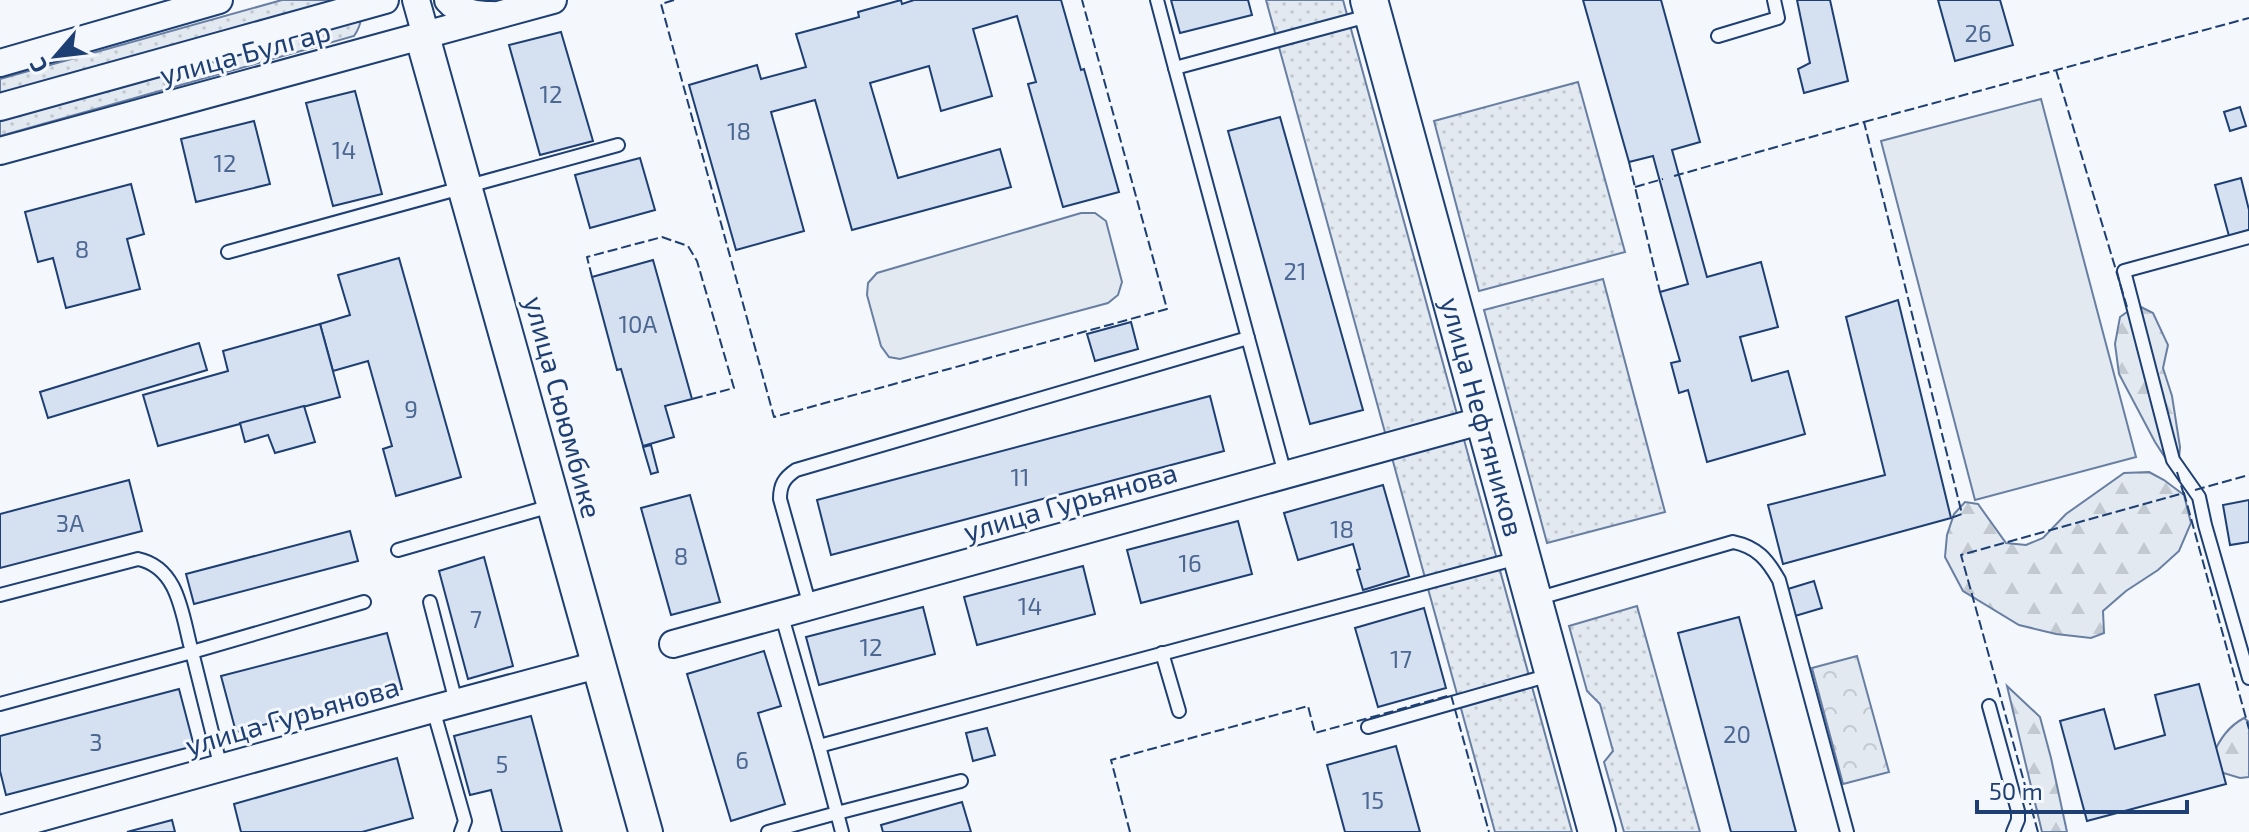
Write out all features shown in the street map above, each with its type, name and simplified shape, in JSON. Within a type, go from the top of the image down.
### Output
[{"type":"street","name":"улица Булгар","points":[[0,63],[219,0]]},
{"type":"street","name":"улица Сююмбике","points":[[416,0],[419,37],[595,665],[649,832]]},
{"type":"street","points":[[448,0],[451,5],[472,13],[500,15]]},
{"type":"street","name":"улица Булгар","points":[[0,151],[553,0]]},
{"type":"street","points":[[0,107],[374,1],[367,35],[348,57]]},
{"type":"street","name":"улица Нефтяников","points":[[1371,7],[1597,832]]},
{"type":"street","name":"улица Гурьянова","points":[[673,644],[1484,420]]},
{"type":"street","name":"улица Гурьянова","points":[[1,826],[595,665]]},
{"type":"lane","points":[[1157,0],[1285,474]]},
{"type":"lane","points":[[1718,36],[1778,18],[1774,0]]},
{"type":"lane","points":[[1175,68],[1371,7]]},
{"type":"lane","points":[[228,252],[618,145]]},
{"type":"lane","points":[[462,189],[544,508],[595,665],[635,832]]},
{"type":"lane","points":[[2249,237],[2124,271],[2173,460],[2199,497],[2249,678]]},
{"type":"lane","points":[[810,606],[780,499],[781,487],[789,475],[804,467],[1248,338]]},
{"type":"lane","points":[[398,550],[544,508]]},
{"type":"lane","points":[[1533,600],[1733,542],[1748,545],[1759,553],[1779,580],[1847,832]]},
{"type":"lane","points":[[819,746],[1521,557]]},
{"type":"lane","points":[[0,595],[138,559],[151,562],[164,572],[175,589],[221,768]]},
{"type":"lane","points":[[0,704],[364,602]]},
{"type":"lane","points":[[430,602],[444,706],[465,821],[461,832]]},
{"type":"lane","points":[[781,613],[842,832]]},
{"type":"lane","points":[[1162,653],[1179,711]]},
{"type":"lane","points":[[1368,727],[1553,674]]},
{"type":"lane","points":[[1989,706],[2018,811],[2013,832]]},
{"type":"lane","points":[[768,832],[961,781]]},
{"type":"green space","points":[[282,0],[357,0],[361,15],[359,27],[354,36],[0,136],[0,79]]},
{"type":"green space","points":[[1266,0],[1343,0],[1572,832],[1495,832]]},
{"type":"green space","points":[[1578,82],[1625,252],[1479,291],[1434,121]]},
{"type":"green space","points":[[2041,99],[2136,457],[1975,500],[1881,141]]},
{"type":"green space","points":[[1081,213],[1095,213],[1106,221],[1122,282],[1118,295],[1108,303],[900,359],[889,357],[881,346],[867,295],[868,283],[877,273]]},
{"type":"green space","points":[[1603,279],[1665,512],[1547,543],[1484,310]]},
{"type":"green space","points":[[2137,305],[2153,313],[2168,345],[2163,368],[2172,396],[2180,447],[2179,458],[2168,462],[2119,374],[2115,344],[2120,317]]},
{"type":"green space","points":[[2149,472],[2184,495],[2191,523],[2179,551],[2103,611],[2104,633],[2091,638],[2019,625],[1963,591],[1945,557],[1947,535],[1954,514],[1965,502],[1978,504],[2006,543],[2026,545],[2043,538],[2066,514],[2124,473]]},
{"type":"green space","points":[[1637,606],[1700,832],[1624,832],[1604,762],[1613,751],[1600,704],[1587,691],[1569,626]]},
{"type":"green space","points":[[1857,656],[1889,772],[1843,784],[1812,668]]},
{"type":"green space","points":[[2007,686],[2040,717],[2067,832],[2042,832]]},
{"type":"green space","points":[[2244,718],[2249,722],[2249,777],[2240,778],[2220,772],[2213,755],[2225,734]]},
{"type":"building","points":[[901,0],[902,4],[914,0],[1061,0],[1119,192],[1063,207],[1028,84],[1036,82],[1017,16],[973,29],[992,96],[941,111],[929,66],[870,83],[898,178],[1000,149],[1011,187],[852,230],[815,100],[771,112],[804,231],[736,250],[689,85],[757,65],[761,79],[806,67],[796,34],[859,17],[858,12]]},
{"type":"building","points":[[1171,0],[1248,0],[1252,15],[1180,33]]},
{"type":"building","points":[[1583,0],[1661,0],[1700,142],[1672,150],[1707,277],[1761,262],[1778,327],[1740,337],[1752,381],[1788,371],[1805,434],[1707,462],[1688,390],[1679,393],[1671,363],[1680,361],[1660,292],[1688,284],[1653,156],[1629,162]]},
{"type":"building","points":[[1797,0],[1830,0],[1848,81],[1804,93],[1798,69],[1810,63]]},
{"type":"building","points":[[1938,0],[2000,0],[2013,45],[1955,61]]},
{"type":"building","points":[[561,32],[593,141],[540,155],[509,45]]},
{"type":"building","points":[[355,91],[382,194],[333,206],[306,103]]},
{"type":"building","points":[[2240,107],[2246,126],[2230,131],[2224,112]]},
{"type":"building","points":[[1280,117],[1363,410],[1310,424],[1228,131]]},
{"type":"building","points":[[254,121],[270,184],[196,202],[181,139]]},
{"type":"building","points":[[640,158],[655,210],[590,228],[575,175]]},
{"type":"building","points":[[2241,178],[2249,210],[2249,230],[2229,236],[2215,185]]},
{"type":"building","points":[[131,184],[144,234],[127,239],[140,289],[66,308],[53,258],[38,262],[25,212]]},
{"type":"building","points":[[399,258],[461,477],[396,496],[383,449],[392,446],[368,361],[333,371],[320,324],[350,315],[338,275]]},
{"type":"building","points":[[653,260],[692,399],[665,406],[674,437],[643,446],[621,369],[617,370],[592,277]]},
{"type":"building","points":[[1898,300],[1951,518],[1783,564],[1768,505],[1885,475],[1846,317]]},
{"type":"building","points":[[1131,322],[1138,349],[1095,361],[1087,334]]},
{"type":"building","points":[[320,324],[340,397],[158,446],[143,395],[228,371],[223,351]]},
{"type":"building","points":[[199,343],[207,370],[48,418],[40,392]]},
{"type":"building","points":[[1210,396],[1224,451],[831,555],[817,500]]},
{"type":"building","points":[[304,406],[315,442],[275,453],[268,435],[245,442],[240,423]]},
{"type":"building","points":[[651,445],[658,472],[651,474],[643,447]]},
{"type":"building","points":[[129,480],[142,531],[0,568],[0,514]]},
{"type":"building","points":[[1383,485],[1409,576],[1363,590],[1353,544],[1298,560],[1284,513]]},
{"type":"building","points":[[690,495],[720,602],[671,615],[641,508]]},
{"type":"building","points":[[2249,500],[2249,542],[2230,545],[2223,505]]},
{"type":"building","points":[[1238,521],[1252,574],[1141,603],[1127,550]]},
{"type":"building","points":[[350,531],[358,561],[194,604],[186,574]]},
{"type":"building","points":[[484,557],[513,666],[468,679],[439,571]]},
{"type":"building","points":[[1083,566],[1095,614],[977,645],[964,597]]},
{"type":"building","points":[[1814,581],[1822,608],[1795,616],[1788,589]]},
{"type":"building","points":[[923,607],[935,654],[819,685],[806,637]]},
{"type":"building","points":[[1424,608],[1446,688],[1378,707],[1355,628]]},
{"type":"building","points":[[1739,617],[1796,832],[1731,832],[1678,633]]},
{"type":"building","points":[[387,633],[402,689],[236,732],[221,676]]},
{"type":"building","points":[[764,651],[781,706],[758,713],[785,804],[731,821],[687,674]]},
{"type":"building","points":[[2199,684],[2226,784],[2087,821],[2060,721],[2104,709],[2115,749],[2165,735],[2155,695]]},
{"type":"building","points":[[179,689],[194,746],[6,795],[0,771],[0,736]]},
{"type":"building","points":[[531,716],[562,832],[502,832],[491,790],[470,795],[454,736]]},
{"type":"building","points":[[987,728],[995,755],[973,761],[966,733]]},
{"type":"building","points":[[1396,746],[1420,832],[1345,832],[1327,765]]},
{"type":"building","points":[[397,758],[413,818],[362,832],[241,832],[234,804]]},
{"type":"building","points":[[962,802],[971,832],[883,832],[881,825]]},
{"type":"building","points":[[172,820],[175,832],[127,832]]},
{"type":"fence","points":[[674,0],[661,4],[774,417],[1167,309],[1082,0]]},
{"type":"fence","points":[[1864,122],[2249,18]]},
{"type":"fence","points":[[2056,70],[2127,307]]},
{"type":"fence","points":[[1674,176],[1864,122],[1962,514],[1951,518]]},
{"type":"fence","points":[[1629,162],[1660,292]]},
{"type":"fence","points":[[1635,187],[1663,179]]},
{"type":"fence","points":[[592,277],[587,257],[662,237],[688,246],[697,261],[734,388],[692,399]]},
{"type":"fence","points":[[2177,472],[2184,495]]},
{"type":"fence","points":[[2195,490],[2249,475]]},
{"type":"fence","points":[[2038,832],[1961,555],[2184,493],[2249,729]]},
{"type":"fence","points":[[1130,832],[1111,760],[1308,706],[1315,733],[1451,695],[1489,832]]}]
